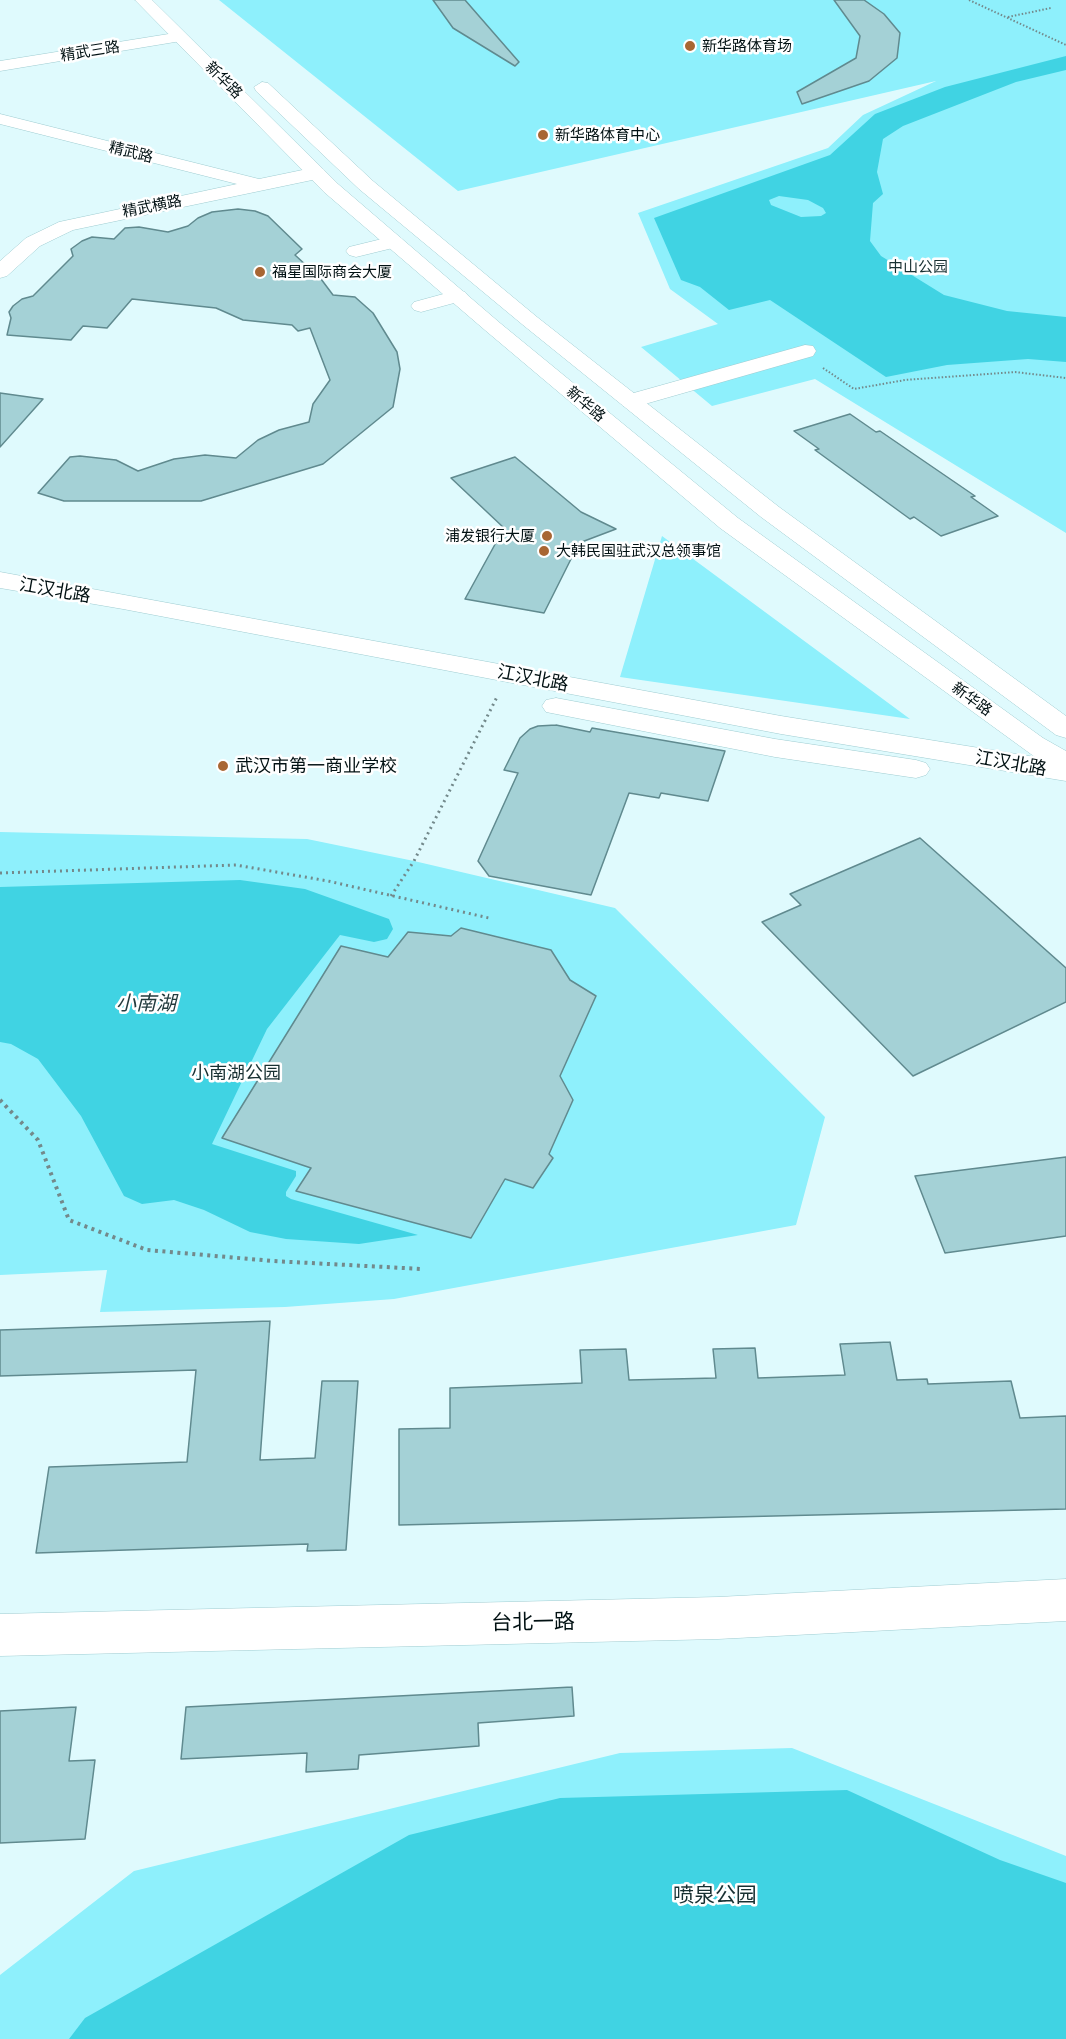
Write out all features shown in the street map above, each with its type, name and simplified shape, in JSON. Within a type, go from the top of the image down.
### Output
[{"type":"main road","name":"新华路","points":[[143,0],[191,32]]},
{"type":"main road","name":"新华路","points":[[171,0],[191,32],[317,173],[331,188],[394,242],[729,523],[1033,744],[1066,763]]},
{"type":"main road","name":"精武三路","points":[[0,66],[191,32]]},
{"type":"main road","name":"新华路","points":[[250,75],[366,185],[631,401],[882,596],[1066,729]]},
{"type":"main road","name":"精武路","points":[[0,119],[261,184]]},
{"type":"main road","name":"精武横路","points":[[0,272],[33,242],[66,226],[317,173]]},
{"type":"main road","points":[[356,251],[394,242]]},
{"type":"main road","points":[[421,306],[458,296]]},
{"type":"main road","points":[[631,401],[805,351]]},
{"type":"main road","name":"江汉北路","points":[[0,580],[123,601],[781,725],[1014,773],[1066,773]]},
{"type":"main road","name":"江汉北路","points":[[0,601],[108,619],[775,748],[1014,773],[1066,781]]},
{"type":"main road","points":[[1033,744],[1014,773],[1066,794]]},
{"type":"main road","name":"台北一路","points":[[0,1635],[717,1618],[1066,1600]]},
{"type":"path","points":[[969,0],[1066,45]]},
{"type":"path","points":[[1007,17],[1051,8]]},
{"type":"path","points":[[855,389],[905,380],[1016,372],[1066,378]]},
{"type":"path","points":[[391,896],[414,861],[498,694]]},
{"type":"path","points":[[0,873],[236,865],[328,880],[489,918]]},
{"type":"path","points":[[0,1100],[38,1140],[69,1220],[147,1250],[273,1261],[422,1269]]},
{"type":"green space","name":"中山公园","points":[[219,0],[1066,0],[1066,533],[815,379],[712,406],[641,347],[718,324],[670,289],[638,213],[828,148],[863,115],[936,81],[458,191]]},
{"type":"green space","points":[[662,536],[910,719],[620,677]]},
{"type":"green space","name":"小南湖公园","points":[[0,832],[307,839],[414,861],[615,908],[825,1117],[796,1225],[394,1299],[285,1307],[100,1312],[107,1270],[0,1275]]},
{"type":"green space","name":"喷泉公园","points":[[792,1748],[1066,1856],[1066,2039],[0,2039],[0,1975],[134,1871],[620,1753]]},
{"type":"water","points":[[1066,56],[1066,70],[1016,82],[903,126],[883,139],[877,172],[883,194],[873,203],[870,241],[881,256],[944,295],[1007,311],[1066,317],[1066,362],[1028,359],[947,365],[886,377],[770,300],[729,310],[700,287],[681,280],[654,218],[830,155],[875,114],[945,87]],"holes":[[[779,196],[808,200],[823,208],[826,213],[821,216],[801,217],[771,205],[769,200]]]},
{"type":"water","name":"小南湖","points":[[240,880],[305,889],[389,919],[393,929],[387,939],[374,942],[340,935],[267,1029],[212,1144],[296,1171],[296,1176],[286,1192],[286,1196],[291,1199],[418,1235],[359,1244],[286,1239],[250,1232],[204,1210],[174,1200],[142,1204],[124,1196],[81,1116],[38,1059],[11,1044],[0,1042],[0,887]]},
{"type":"water","name":"喷泉公园","points":[[847,1790],[1000,1860],[1066,1883],[1066,2039],[69,2039],[85,2018],[409,1835],[560,1798]]},
{"type":"building","points":[[433,0],[465,0],[519,62],[515,66],[453,28]]},
{"type":"building","points":[[834,0],[864,0],[884,14],[900,33],[897,58],[869,81],[802,104],[797,92],[856,58],[860,36]]},
{"type":"building","points":[[238,209],[255,211],[268,216],[302,249],[295,255],[321,279],[333,295],[355,297],[373,313],[397,352],[400,369],[393,407],[323,464],[201,501],[64,501],[38,493],[70,457],[116,460],[138,471],[174,459],[205,455],[236,458],[258,440],[279,430],[309,422],[313,404],[330,380],[310,328],[298,331],[292,325],[243,320],[216,308],[132,299],[107,328],[83,326],[71,340],[7,335],[11,318],[9,312],[13,306],[22,299],[33,296],[73,256],[71,249],[82,241],[92,237],[114,239],[125,228],[139,227],[168,232],[188,226],[198,218],[212,212]]},
{"type":"building","points":[[0,393],[43,399],[0,447]]},
{"type":"building","points":[[850,414],[876,432],[880,431],[975,496],[971,497],[998,516],[941,536],[914,517],[910,519],[815,450],[819,449],[794,431]]},
{"type":"building","name":"浦发银行大厦","points":[[515,457],[581,512],[616,529],[579,543],[544,613],[465,599],[504,528],[451,478]]},
{"type":"building","points":[[556,725],[590,732],[592,728],[725,751],[708,801],[661,793],[659,798],[629,793],[591,895],[489,876],[478,861],[518,773],[504,770],[520,738],[530,729],[538,726]]},
{"type":"building","points":[[920,838],[1066,968],[1066,1002],[913,1076],[762,922],[801,905],[790,894]]},
{"type":"building","points":[[461,928],[551,950],[570,980],[596,996],[560,1076],[573,1100],[549,1154],[553,1158],[533,1188],[505,1179],[471,1238],[296,1191],[311,1168],[222,1138],[341,946],[388,957],[408,932],[451,936]]},
{"type":"building","points":[[1066,1157],[1066,1236],[945,1253],[915,1176]]},
{"type":"building","points":[[270,1321],[260,1460],[315,1458],[322,1381],[358,1381],[346,1550],[307,1551],[308,1544],[36,1553],[49,1467],[187,1462],[196,1370],[0,1376],[0,1330]]},
{"type":"building","points":[[890,1342],[897,1380],[927,1379],[928,1384],[1011,1381],[1020,1418],[1066,1416],[1066,1509],[399,1525],[399,1429],[450,1428],[450,1388],[582,1383],[580,1350],[626,1349],[629,1380],[716,1378],[713,1349],[755,1348],[758,1378],[845,1375],[840,1344]]},
{"type":"building","points":[[572,1687],[574,1716],[478,1723],[479,1746],[359,1755],[358,1769],[306,1772],[307,1753],[181,1759],[186,1707]]},
{"type":"building","points":[[76,1707],[69,1761],[95,1760],[85,1839],[0,1843],[0,1711]]},
{"type":"place","name":"新华路体育场","points":[[690,46]]},
{"type":"place","name":"新华路体育中心","points":[[543,135]]},
{"type":"place","name":"福星国际商会大厦","points":[[260,272]]},
{"type":"place","name":"浦发银行大厦","points":[[547,536]]},
{"type":"place","name":"大韩民国驻武汉总领事馆","points":[[544,551]]},
{"type":"place","name":"武汉市第一商业学校","points":[[223,766]]}]
